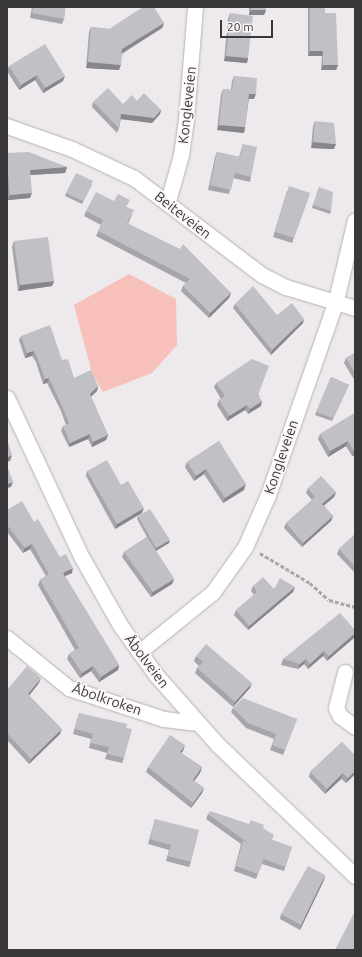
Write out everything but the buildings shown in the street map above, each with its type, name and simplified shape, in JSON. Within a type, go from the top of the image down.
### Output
[{"type":"street","name":"Kongleveien","points":[[168,202],[185,126],[195,7]]},
{"type":"street","name":"Beiteveien","points":[[7,126],[101,162],[134,178],[168,202],[262,275],[335,304],[355,308]]},
{"type":"street","name":"Kongleveien","points":[[139,652],[213,592],[246,547],[268,495],[335,304],[355,220]]},
{"type":"street","name":"Åbolveien","points":[[8,406],[78,549],[120,625],[139,652],[198,723],[354,871]]},
{"type":"street","name":"Åbolkroken","points":[[7,638],[69,688],[164,719],[198,723]]},
{"type":"street","points":[[345,672],[336,708],[340,716],[355,727]]},
{"type":"path","points":[[246,547],[310,583],[329,600],[355,607]]},
{"type":"shaded area","points":[[129,274],[176,299],[177,345],[152,373],[103,392],[92,373],[74,305]]}]
